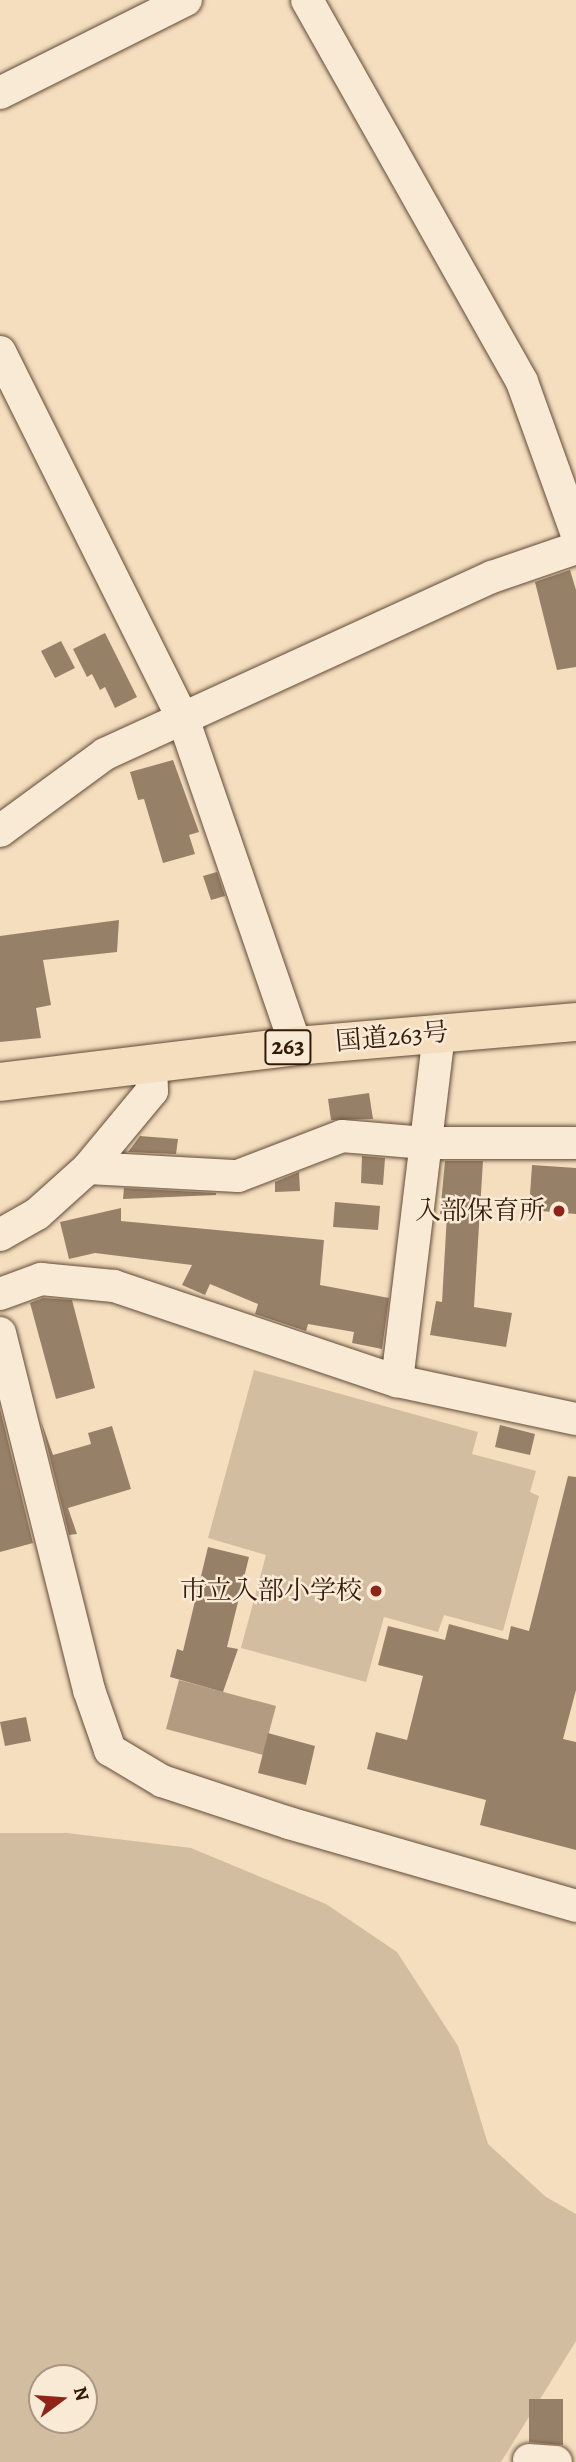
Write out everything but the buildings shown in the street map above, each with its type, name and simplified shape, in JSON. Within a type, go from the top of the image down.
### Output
[{"type":"highway","name":"国道263号","points":[[0,1082],[296,1046],[576,1022]]},
{"type":"street","points":[[0,93],[186,0]]},
{"type":"street","points":[[306,0],[564,459],[576,532]]},
{"type":"street","points":[[0,352],[184,721],[296,1046]]},
{"type":"street","points":[[0,831],[105,754],[184,721],[492,577],[576,548]]},
{"type":"street","points":[[397,1381],[439,1032]]},
{"type":"street","points":[[0,1235],[37,1214],[88,1168],[152,1091],[150,1063]]},
{"type":"street","points":[[88,1168],[238,1176],[342,1136],[425,1143],[576,1143]]},
{"type":"street","points":[[0,1294],[41,1279],[114,1286],[397,1381],[576,1419]]},
{"type":"street","points":[[0,1333],[89,1690],[110,1749],[162,1781],[200,1794],[576,1906]]},
{"type":"shaded area","points":[[254,1370],[478,1432],[472,1454],[536,1471],[530,1492],[539,1496],[503,1631],[444,1615],[438,1632],[384,1617],[366,1682],[241,1648],[266,1555],[208,1538]]},
{"type":"shaded area","points":[[179,1680],[276,1706],[263,1755],[166,1729]]},
{"type":"shaded area","points":[[0,1833],[67,1833],[191,1848],[326,1904],[397,1952],[458,2046],[488,2144],[546,2197],[576,2214],[576,2341],[501,2462],[0,2462]]},
{"type":"place","name":"入部保育所","points":[[559,1211]]},
{"type":"place","name":"市立入部小学校","points":[[376,1591]]}]
